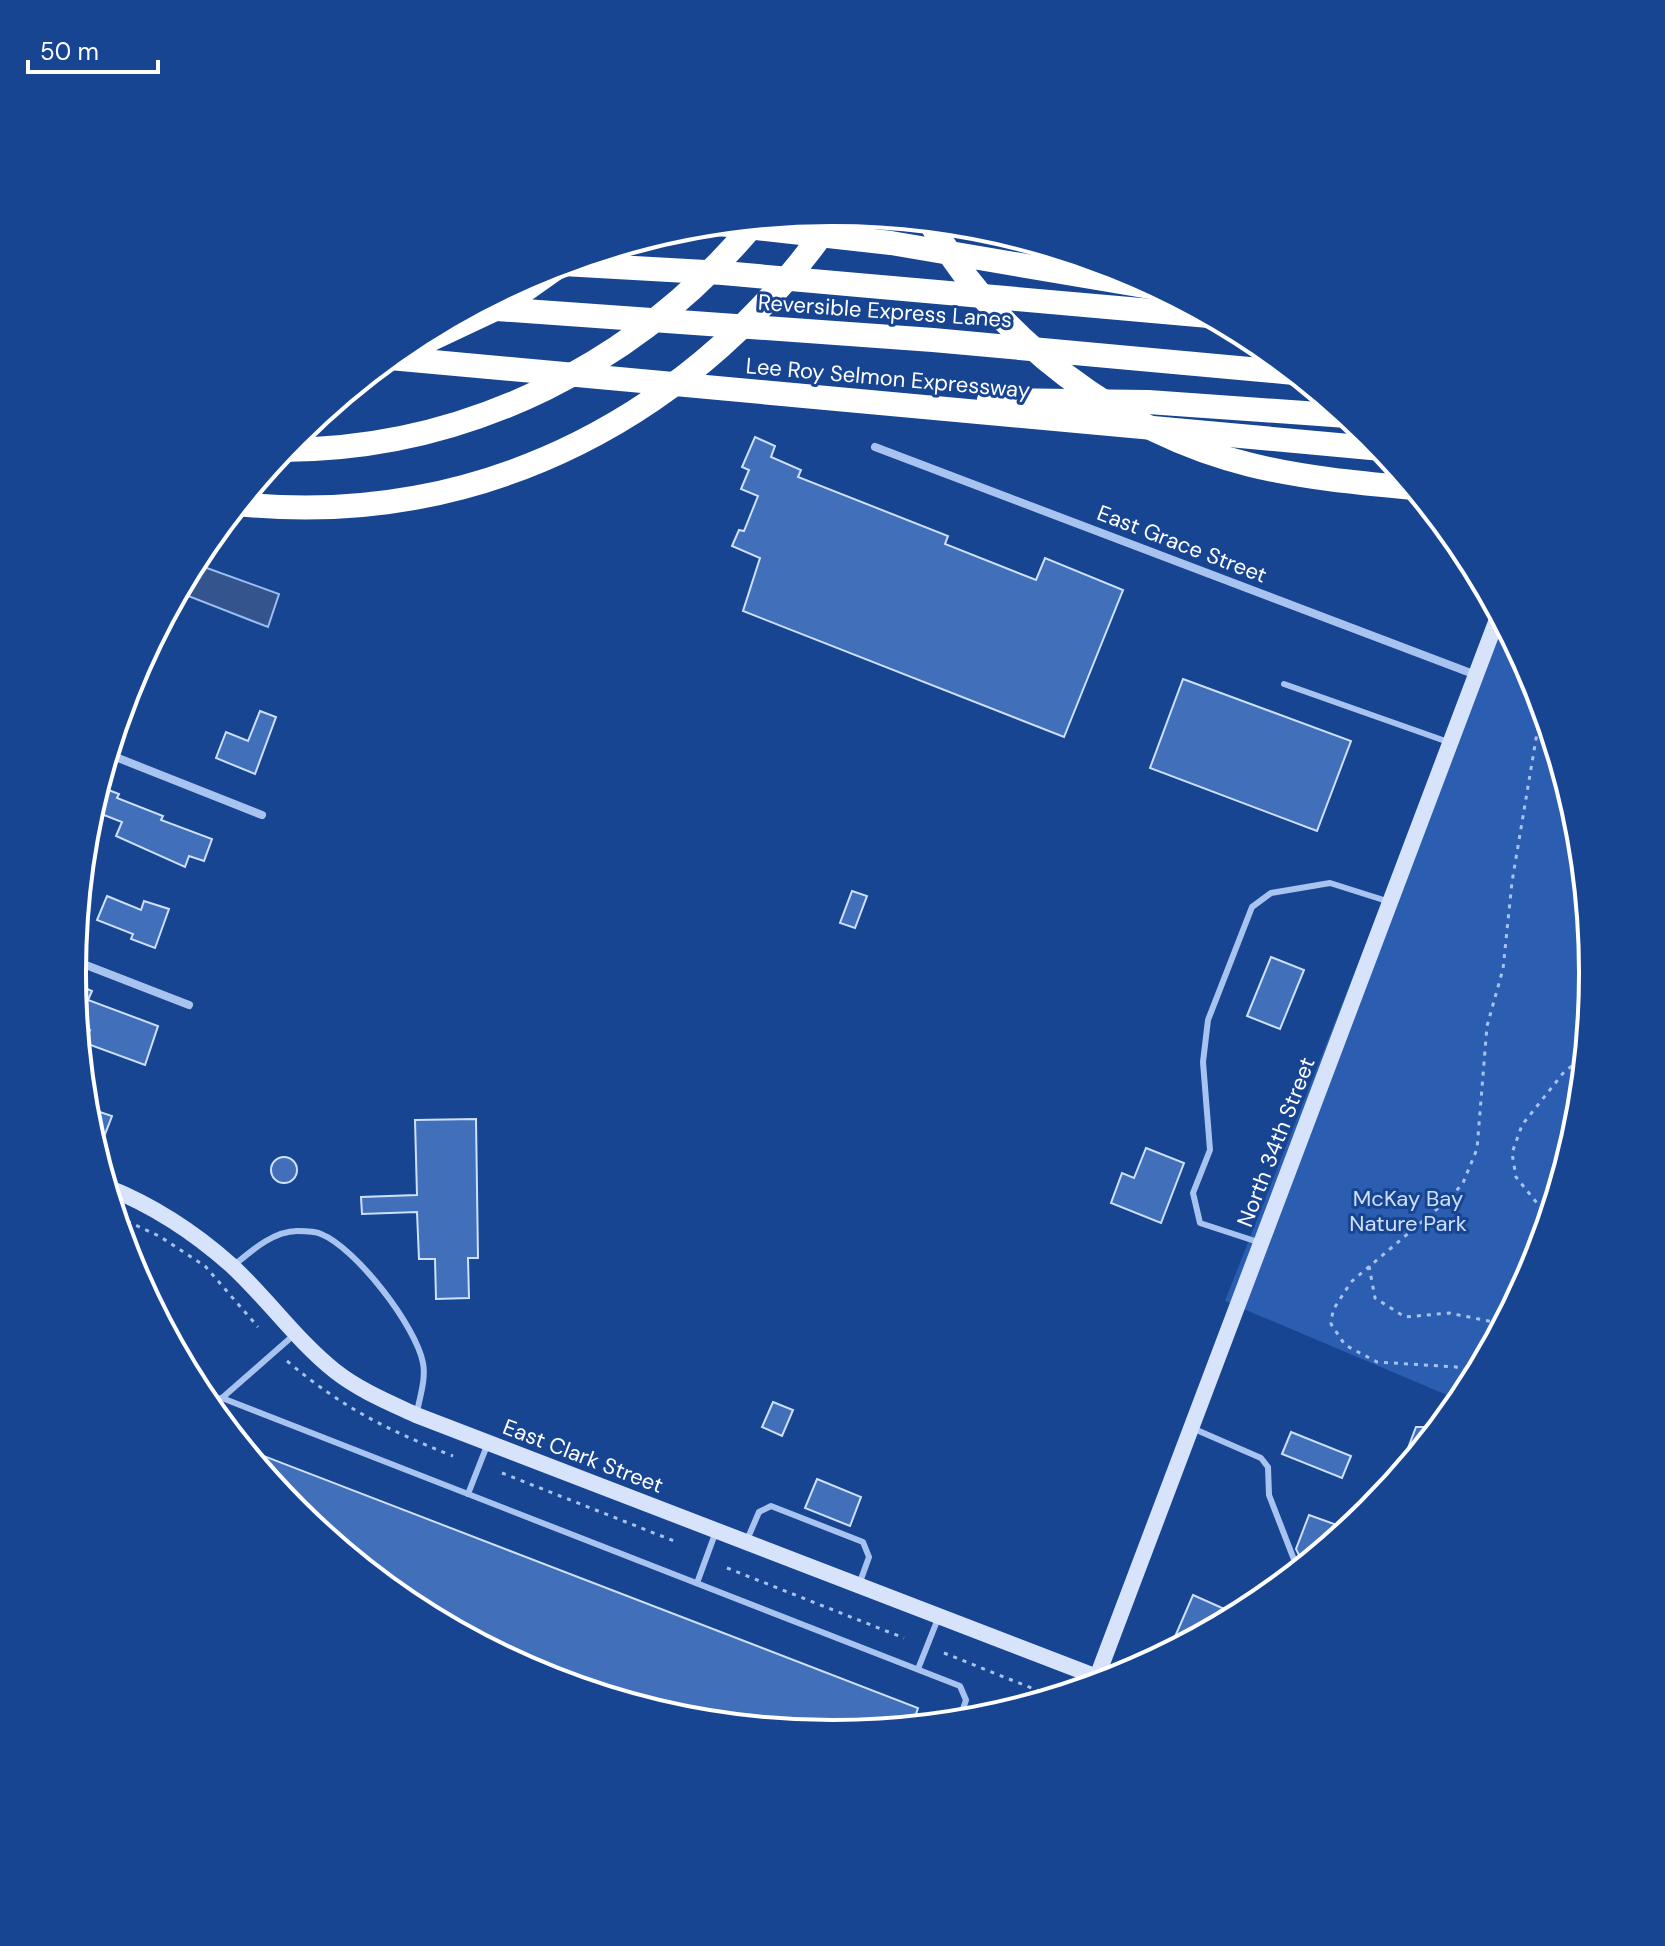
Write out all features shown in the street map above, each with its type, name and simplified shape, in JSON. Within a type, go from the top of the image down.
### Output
[{"type":"highway","points":[[252,505],[330,508],[420,497],[505,475],[578,444],[661,395],[732,337],[778,292],[827,226]]},
{"type":"highway","points":[[769,230],[907,245],[1110,280]]},
{"type":"highway","points":[[301,449],[381,444],[445,429],[526,399],[594,364],[653,323],[716,267],[747,232]]},
{"type":"highway","points":[[938,234],[965,275],[1004,320],[1071,378],[1142,423],[1183,442],[1249,465],[1307,476],[1398,486]]},
{"type":"highway","points":[[594,266],[723,273],[1182,314]]},
{"type":"highway","points":[[472,320],[515,297]]},
{"type":"highway","name":"Reversible Express Lanes","points":[[491,309],[933,340],[1273,371]]},
{"type":"highway","name":"Lee Roy Selmon Expressway","points":[[407,360],[1362,447]]},
{"type":"highway","points":[[882,403],[1074,399],[1328,415]]},
{"type":"street","name":"East Grace Street","points":[[875,447],[1476,675]]},
{"type":"street","name":"North 34th Street","points":[[1105,1668],[1494,628]]},
{"type":"street","points":[[118,758],[262,815]]},
{"type":"street","points":[[86,965],[189,1005]]},
{"type":"street","name":"East Clark Street","points":[[122,1199],[168,1218],[232,1266],[295,1334],[337,1372],[369,1393],[416,1415],[1085,1675]]},
{"type":"lane","points":[[1284,684],[1451,743]]},
{"type":"lane","points":[[1262,1243],[1200,1223],[1193,1193],[1210,1150],[1203,1062],[1208,1020],[1252,907],[1271,893],[1330,883],[1391,902]]},
{"type":"lane","points":[[232,1266],[260,1244],[294,1230],[321,1234],[351,1254],[380,1288],[417,1341],[423,1365],[416,1415]]},
{"type":"lane","points":[[295,1334],[222,1398],[960,1686],[965,1692],[962,1708]]},
{"type":"lane","points":[[1192,1428],[1261,1458],[1268,1467],[1269,1495],[1294,1559]]},
{"type":"lane","points":[[468,1494],[488,1443]]},
{"type":"lane","points":[[746,1542],[759,1512],[771,1506],[863,1542],[869,1557],[859,1586]]},
{"type":"lane","points":[[697,1583],[716,1530]]},
{"type":"lane","points":[[918,1669],[939,1616]]},
{"type":"path","points":[[1464,1369],[1377,1362],[1345,1345],[1331,1324],[1341,1293],[1450,1198],[1463,1183],[1477,1149],[1485,1039],[1503,969],[1512,882],[1538,729]]},
{"type":"path","points":[[1541,1208],[1516,1177],[1512,1153],[1522,1125],[1564,1072],[1573,1065]]},
{"type":"path","points":[[129,1222],[159,1236],[205,1266],[258,1327]]},
{"type":"path","points":[[1369,1266],[1375,1298],[1405,1317],[1427,1318],[1449,1313],[1492,1322]]},
{"type":"path","points":[[287,1361],[331,1398],[382,1428],[453,1456]]},
{"type":"path","points":[[502,1473],[674,1541]]},
{"type":"path","points":[[727,1568],[904,1638]]},
{"type":"path","points":[[944,1653],[1038,1690]]},
{"type":"green space","name":"McKay Bay Nature Park","points":[[1492,624],[1522,687],[1554,780],[1573,876],[1577,924],[1577,1022],[1565,1119],[1554,1166],[1522,1259],[1479,1346],[1448,1395],[1225,1301]]},
{"type":"shaded area","points":[[206,568],[279,594],[268,627],[188,596]]},
{"type":"building","points":[[755,437],[775,446],[771,457],[801,470],[798,477],[948,536],[945,544],[1036,580],[1045,558],[1123,590],[1064,737],[743,611],[760,558],[732,546],[739,530],[744,531],[758,496],[741,489],[749,470],[742,467]]},
{"type":"building","points":[[1183,679],[1351,741],[1317,831],[1150,768]]},
{"type":"building","points":[[260,711],[276,717],[255,774],[216,758],[226,732],[248,741]]},
{"type":"building","points":[[109,790],[119,794],[117,798],[163,816],[161,820],[212,839],[204,861],[189,856],[185,867],[116,836],[122,822],[103,815]]},
{"type":"building","points":[[852,891],[867,896],[855,928],[840,923]]},
{"type":"building","points":[[107,896],[141,910],[144,901],[169,909],[155,948],[131,939],[133,934],[97,920]]},
{"type":"building","points":[[1271,957],[1304,970],[1280,1029],[1247,1016]]},
{"type":"building","points":[[87,989],[92,991],[88,1000],[158,1026],[145,1065],[90,1045]]},
{"type":"building","points":[[99,1112],[112,1116],[104,1137]]},
{"type":"building","points":[[476,1119],[478,1258],[468,1258],[469,1298],[436,1299],[435,1259],[419,1259],[417,1212],[362,1214],[361,1197],[417,1195],[415,1120]]},
{"type":"building","points":[[1146,1148],[1184,1163],[1161,1223],[1111,1203],[1122,1173],[1134,1178]]},
{"type":"building","points":[[284,1157],[293,1161],[297,1170],[293,1179],[284,1183],[275,1179],[271,1170],[275,1161]]},
{"type":"building","points":[[773,1402],[793,1410],[782,1436],[762,1427]]},
{"type":"building","points":[[1416,1427],[1425,1427],[1408,1448]]},
{"type":"building","points":[[1291,1432],[1351,1456],[1342,1478],[1282,1454]]},
{"type":"building","points":[[264,1456],[918,1708],[916,1714],[832,1720],[735,1713],[639,1694],[547,1663],[459,1619],[378,1565],[305,1501]]},
{"type":"building","points":[[817,1479],[861,1497],[850,1526],[805,1508]]},
{"type":"building","points":[[1309,1515],[1335,1524],[1299,1555],[1296,1549]]},
{"type":"building","points":[[1193,1595],[1223,1608],[1206,1619],[1175,1636]]}]
